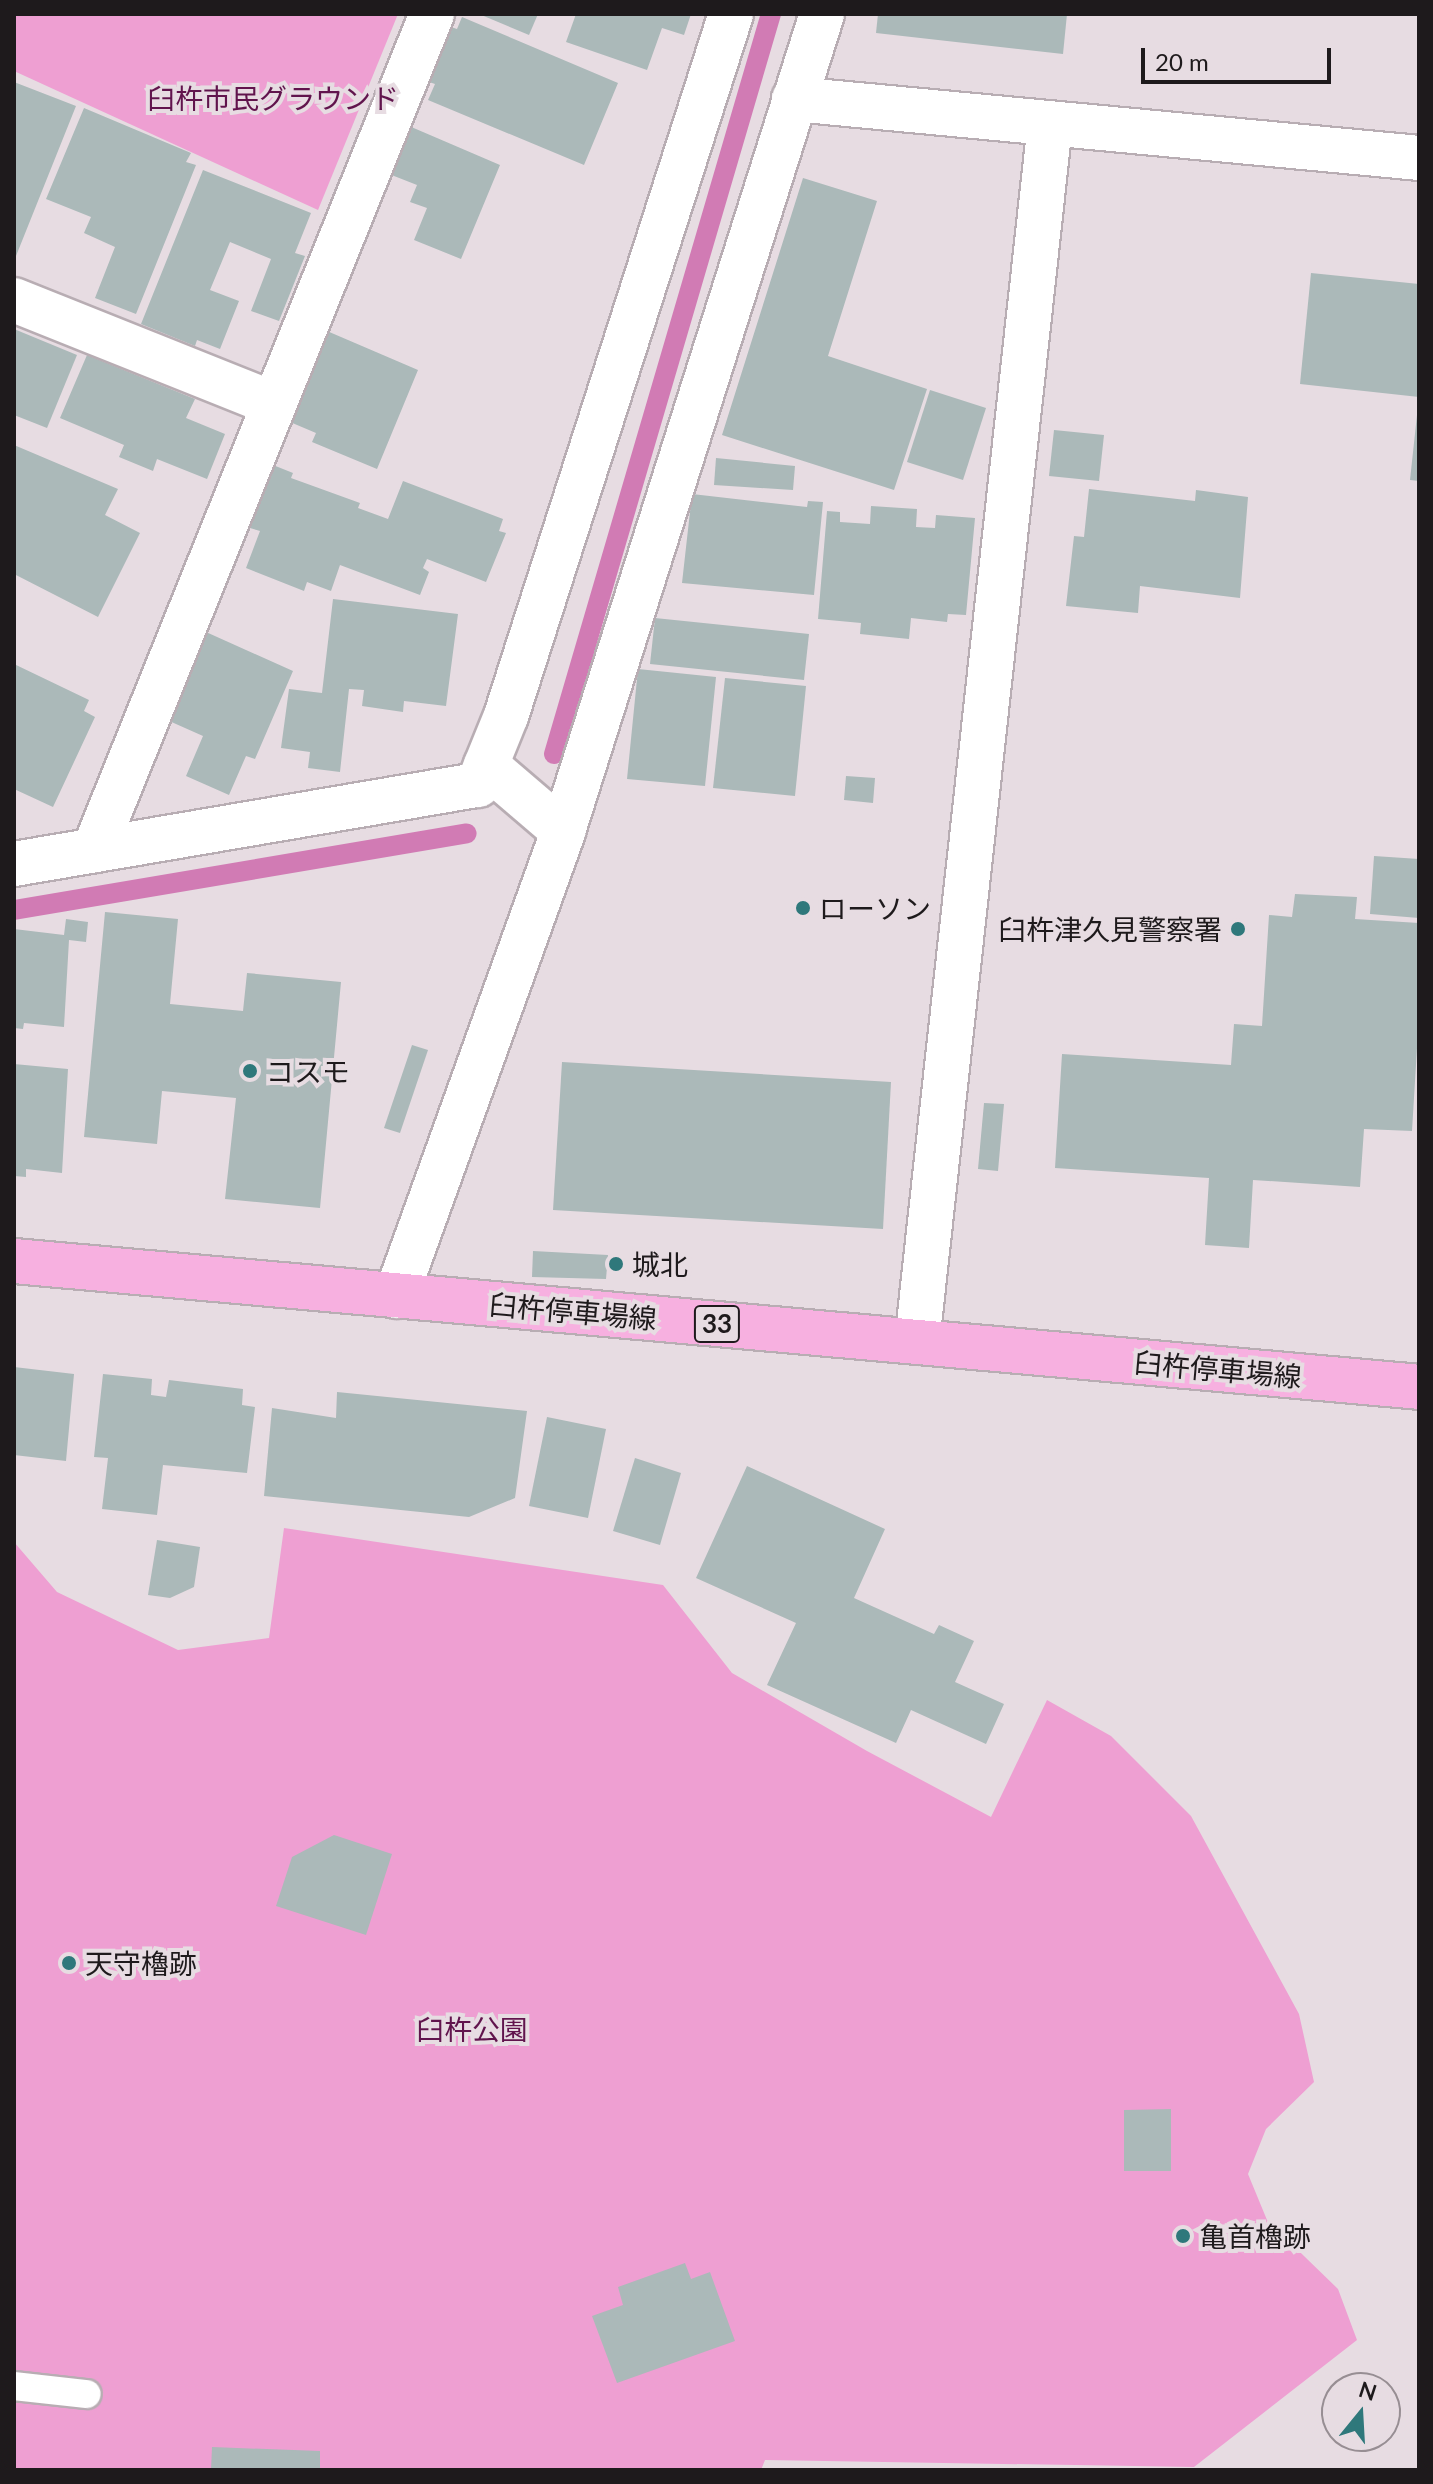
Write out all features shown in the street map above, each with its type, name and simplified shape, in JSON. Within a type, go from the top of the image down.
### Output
[{"type":"main road","name":"臼杵停車場線","points":[[14,1261],[1419,1387]]},
{"type":"street","points":[[94,850],[432,14]]},
{"type":"street","points":[[14,864],[478,785],[506,716],[731,14]]},
{"type":"street","points":[[396,1296],[563,831],[822,14]]},
{"type":"street","points":[[794,99],[1419,158]]},
{"type":"street","points":[[917,1342],[1050,124]]},
{"type":"street","points":[[14,300],[274,404]]},
{"type":"street","points":[[486,765],[563,831]]},
{"type":"lane","points":[[14,2386],[87,2394]]},
{"type":"green space","name":"臼杵市民グラウンド","points":[[14,14],[398,14],[318,210],[14,71]]},
{"type":"green space","name":"臼杵公園","points":[[284,1528],[663,1585],[732,1673],[867,1751],[991,1817],[1047,1700],[1111,1736],[1191,1816],[1299,2014],[1314,2082],[1266,2129],[1248,2174],[1267,2220],[1338,2289],[1357,2340],[1194,2467],[765,2460],[761,2470],[14,2470],[14,1542],[57,1592],[178,1650],[269,1638]]},
{"type":"building","points":[[479,14],[538,14],[529,35]]},
{"type":"building","points":[[576,14],[691,14],[684,35],[662,28],[647,70],[566,42]]},
{"type":"building","points":[[878,14],[1067,14],[1063,54],[876,33]]},
{"type":"building","points":[[462,17],[618,83],[584,165],[428,100],[435,84],[426,81],[448,26],[457,29]]},
{"type":"building","points":[[14,82],[76,106],[14,261],[15,181]]},
{"type":"building","points":[[84,108],[191,153],[186,162],[196,165],[136,314],[95,298],[115,247],[84,233],[91,217],[46,199]]},
{"type":"building","points":[[409,126],[500,165],[461,259],[414,240],[427,208],[410,202],[417,185],[389,174]]},
{"type":"building","points":[[203,170],[311,213],[295,253],[305,256],[279,321],[251,311],[271,259],[230,242],[210,290],[239,301],[220,349],[197,340],[195,346],[141,324]]},
{"type":"building","points":[[803,178],[877,201],[828,356],[927,389],[894,490],[722,435]]},
{"type":"building","points":[[1311,273],[1419,284],[1419,397],[1300,384]]},
{"type":"building","points":[[14,329],[77,355],[47,428],[14,415]]},
{"type":"building","points":[[327,331],[418,370],[377,469],[312,442],[316,433],[290,422]]},
{"type":"building","points":[[87,355],[195,399],[186,418],[225,434],[207,479],[157,459],[153,471],[119,457],[124,445],[60,418]]},
{"type":"building","points":[[930,390],[986,408],[963,480],[907,462]]},
{"type":"building","points":[[1419,415],[1419,481],[1410,480]]},
{"type":"building","points":[[1054,430],[1104,435],[1099,481],[1049,476]]},
{"type":"building","points":[[14,445],[118,489],[105,515],[140,533],[98,617],[14,574]]},
{"type":"building","points":[[716,458],[795,466],[793,490],[714,485]]},
{"type":"building","points":[[273,465],[293,473],[291,478],[360,503],[358,508],[388,519],[403,481],[503,519],[499,531],[506,533],[486,582],[427,559],[423,568],[429,572],[420,595],[340,565],[331,591],[307,582],[304,591],[246,568],[260,531],[250,528]]},
{"type":"building","points":[[1089,489],[1195,501],[1196,490],[1248,497],[1240,598],[1140,586],[1138,613],[1066,606],[1074,536],[1084,537]]},
{"type":"building","points":[[692,494],[807,507],[808,501],[823,502],[814,595],[682,583]]},
{"type":"building","points":[[871,506],[917,509],[916,527],[935,528],[936,515],[975,518],[966,615],[948,614],[947,622],[911,618],[909,639],[860,634],[861,623],[818,619],[827,511],[840,512],[840,522],[870,524]]},
{"type":"building","points":[[333,599],[458,614],[446,706],[404,701],[403,712],[362,706],[364,690],[349,689],[340,772],[308,768],[310,752],[281,748],[289,689],[322,693]]},
{"type":"building","points":[[655,618],[809,634],[804,680],[650,664]]},
{"type":"building","points":[[206,632],[293,671],[255,759],[246,756],[229,795],[186,776],[203,736],[167,720]]},
{"type":"building","points":[[14,664],[89,700],[84,711],[95,717],[53,807],[14,789]]},
{"type":"building","points":[[638,669],[716,677],[705,786],[627,779]]},
{"type":"building","points":[[725,678],[806,686],[795,796],[713,788]]},
{"type":"building","points":[[846,776],[875,778],[873,803],[844,800]]},
{"type":"building","points":[[1374,856],[1419,859],[1419,918],[1370,914]]},
{"type":"building","points":[[1295,894],[1357,897],[1355,919],[1419,923],[1419,1015],[1412,1131],[1364,1129],[1360,1187],[1253,1180],[1249,1248],[1205,1245],[1209,1178],[1055,1168],[1062,1054],[1231,1065],[1234,1024],[1262,1026],[1269,915],[1292,917]]},
{"type":"building","points":[[105,912],[178,919],[170,1004],[243,1011],[247,973],[341,982],[320,1208],[225,1199],[236,1098],[162,1091],[157,1144],[84,1137]]},
{"type":"building","points":[[66,919],[88,922],[86,942],[69,940],[64,1027],[24,1023],[23,1029],[14,1028],[14,929],[64,935]]},
{"type":"building","points":[[412,1045],[428,1050],[400,1133],[384,1128]]},
{"type":"building","points":[[562,1062],[891,1082],[883,1229],[553,1210]]},
{"type":"building","points":[[14,1064],[68,1069],[62,1173],[26,1169],[26,1177],[14,1176]]},
{"type":"building","points":[[984,1103],[1004,1104],[998,1171],[978,1169]]},
{"type":"building","points":[[533,1251],[608,1255],[606,1279],[532,1277]]},
{"type":"building","points":[[14,1367],[74,1374],[66,1461],[14,1455]]},
{"type":"building","points":[[103,1374],[152,1379],[151,1395],[166,1397],[169,1380],[243,1389],[242,1405],[255,1407],[247,1473],[163,1465],[157,1515],[102,1509],[108,1458],[94,1457]]},
{"type":"building","points":[[337,1392],[527,1411],[515,1498],[469,1517],[264,1496],[272,1408],[336,1418]]},
{"type":"building","points":[[547,1417],[606,1429],[588,1518],[529,1506]]},
{"type":"building","points":[[635,1458],[681,1473],[660,1545],[613,1531]]},
{"type":"building","points":[[747,1466],[885,1529],[854,1598],[934,1634],[939,1625],[974,1641],[955,1682],[1004,1704],[986,1744],[911,1710],[896,1743],[767,1685],[796,1623],[696,1578]]},
{"type":"building","points":[[157,1540],[200,1547],[194,1587],[170,1598],[148,1595]]},
{"type":"building","points":[[334,1835],[392,1854],[366,1935],[276,1906],[292,1857]]},
{"type":"building","points":[[1171,2109],[1171,2171],[1124,2171],[1124,2110]]},
{"type":"building","points":[[685,2263],[691,2279],[710,2272],[735,2341],[617,2383],[592,2316],[623,2305],[618,2287]]},
{"type":"building","points":[[212,2447],[320,2451],[320,2470],[211,2470]]},
{"type":"waterway","points":[[554,754],[771,14]]},
{"type":"waterway","points":[[14,910],[467,833]]},
{"type":"place","name":"ローソン","points":[[803,908]]},
{"type":"place","name":"臼杵津久見警察署","points":[[1238,929]]},
{"type":"place","name":"コスモ","points":[[250,1071]]},
{"type":"place","name":"城北","points":[[616,1264]]},
{"type":"place","name":"天守櫓跡","points":[[69,1963]]},
{"type":"place","name":"亀首櫓跡","points":[[1183,2236]]}]
